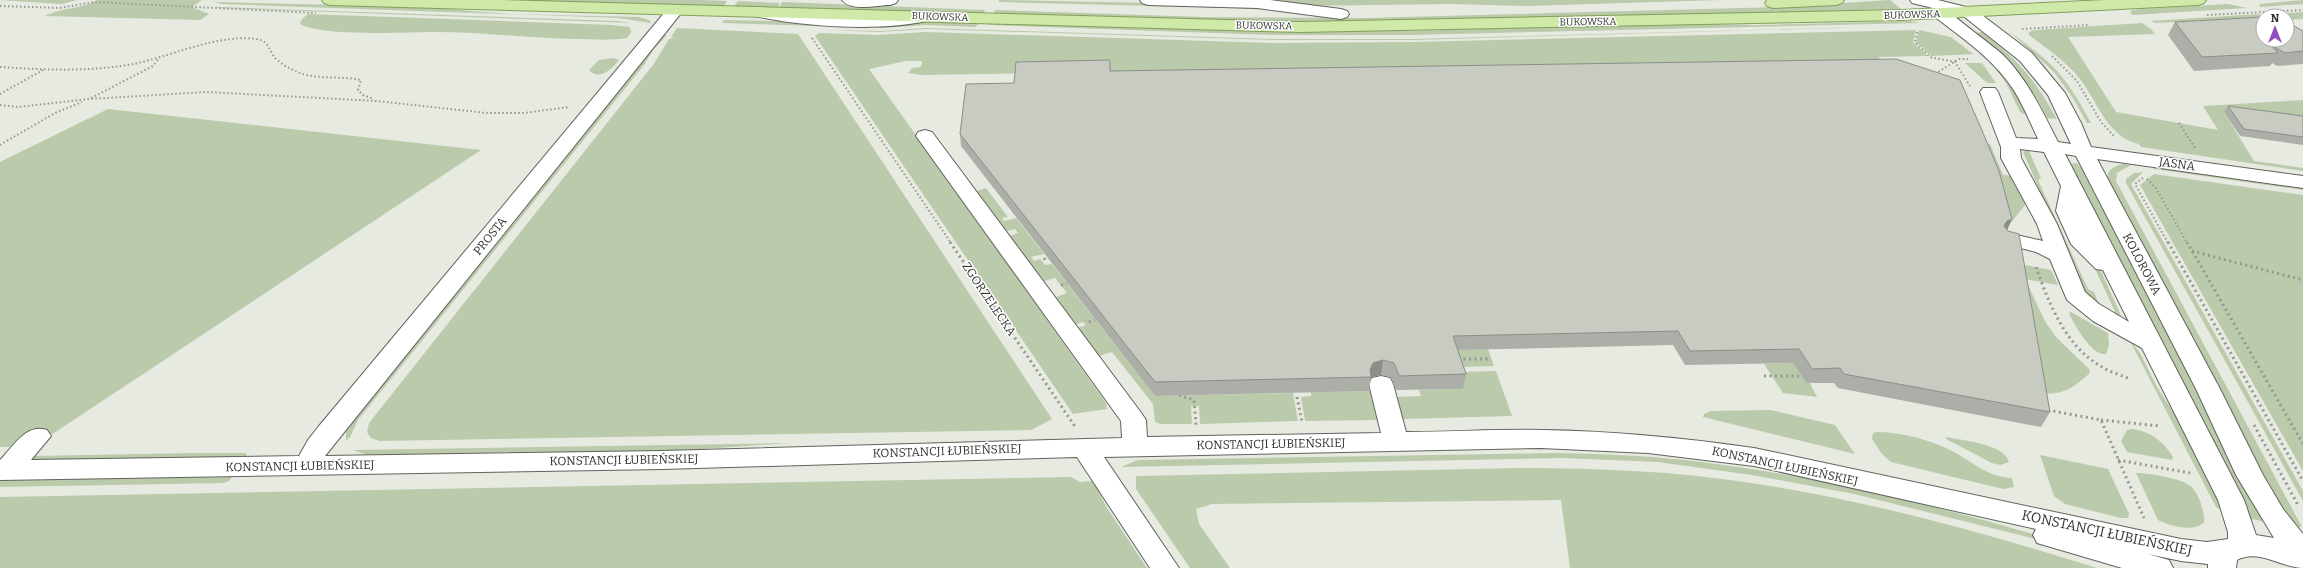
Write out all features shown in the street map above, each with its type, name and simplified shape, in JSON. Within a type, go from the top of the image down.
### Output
[{"type":"main road","points":[[330,0],[754,12]]},
{"type":"main road","name":"BUKOWSKA","points":[[818,0],[1220,13],[1341,14],[1702,6],[1836,0]]},
{"type":"main road","name":"BUKOWSKA","points":[[928,17],[1236,26],[1356,27],[2198,0]]},
{"type":"street","points":[[852,1],[890,0]]},
{"type":"street","points":[[1148,0],[1257,3],[1341,14]]},
{"type":"street","name":"KOLOROWA","points":[[1918,0],[1954,8],[2022,54],[2039,71],[2056,93],[2072,124],[2082,151],[2208,391],[2264,504],[2284,532],[2303,553]]},
{"type":"street","name":"KOLOROWA","points":[[1954,8],[2003,63],[2023,91],[2069,183],[2066,211],[2082,244],[2114,273],[2149,342]]},
{"type":"street","name":"PROSTA","points":[[307,466],[317,446],[328,432],[676,10]]},
{"type":"street","points":[[754,12],[795,19],[887,22],[928,17]]},
{"type":"street","points":[[1989,92],[2010,147],[2010,158],[2047,224],[2076,295],[2083,304],[2149,342],[2231,500],[2243,534],[2243,542],[2230,555]]},
{"type":"street","points":[[925,136],[1133,420],[1134,446]]},
{"type":"street","name":"JASNA","points":[[2010,147],[2018,143],[2303,182]]},
{"type":"street","points":[[2047,224],[2008,239],[2042,247],[2059,255]]},
{"type":"street","points":[[1381,384],[1396,442]]},
{"type":"street","points":[[3,470],[38,436]]},
{"type":"street","name":"KONSTANCJI ŁUBIEŃSKIEJ","points":[[3,470],[663,460],[1084,447],[1589,439],[1690,447],[1754,457],[1890,488],[2181,550],[2230,555],[2262,546],[2303,558]]},
{"type":"street","points":[[1084,447],[1165,568]]},
{"type":"street","name":"KONSTANCJI ŁUBIEŃSKIEJ","points":[[1890,488],[2159,568]]},
{"type":"path","points":[[0,6],[60,8],[94,2],[194,6],[205,9]]},
{"type":"path","points":[[2026,35],[2027,29],[2093,25]]},
{"type":"path","points":[[1918,30],[1915,42],[1930,57],[1955,62],[1972,88],[1987,88],[1989,92]]},
{"type":"path","name":"ZGORZELECKA","points":[[813,32],[811,36],[1080,433],[1084,447]]},
{"type":"path","points":[[0,67],[45,69],[114,66],[159,58],[233,40],[260,39],[268,44],[277,59],[296,72],[316,78],[361,80],[362,82],[358,90],[377,100]]},
{"type":"path","points":[[2048,52],[2071,73],[2084,89],[2109,131],[2119,139]]},
{"type":"path","points":[[0,146],[55,113],[89,99],[153,66],[159,58]]},
{"type":"path","points":[[1929,78],[1959,59],[1974,59]]},
{"type":"path","points":[[0,94],[45,69]]},
{"type":"path","points":[[0,105],[18,107],[89,99],[206,92],[377,100],[487,113],[524,113],[570,107]]},
{"type":"path","points":[[2179,123],[2196,149]]},
{"type":"path","points":[[2149,173],[2135,184],[2303,481]]},
{"type":"path","points":[[2144,177],[2156,188],[2303,444]]},
{"type":"path","points":[[2192,250],[2303,280]]},
{"type":"path","points":[[2036,267],[2059,322],[2076,345],[2100,367],[2130,379]]},
{"type":"path","points":[[1061,286],[1067,284]]},
{"type":"path","points":[[1453,359],[1492,358]]},
{"type":"path","points":[[1764,376],[1801,376]]},
{"type":"path","points":[[1179,395],[1194,400],[1197,428]]},
{"type":"path","points":[[1297,397],[1302,426]]},
{"type":"path","points":[[2045,410],[2101,420],[2160,426]]},
{"type":"path","points":[[2101,420],[2142,516],[2146,521]]},
{"type":"path","points":[[2118,460],[2190,474]]},
{"type":"green space","points":[[0,0],[77,0],[62,4]]},
{"type":"green space","points":[[97,0],[202,0],[192,7],[209,14],[200,20],[45,16],[59,11],[86,5]]},
{"type":"green space","points":[[513,0],[701,0],[727,1],[724,6]]},
{"type":"green space","points":[[999,0],[1261,5],[1269,9],[999,2]]},
{"type":"green space","points":[[1282,0],[1721,0],[1526,6],[1450,4],[1297,6],[1283,2]]},
{"type":"green space","points":[[1890,0],[1901,9],[1491,20],[1287,23],[994,15],[995,10],[1204,17],[1366,18],[1782,7]]},
{"type":"green space","points":[[2303,0],[2303,4],[2260,7],[2259,4]]},
{"type":"green space","points":[[738,1],[780,3],[778,7],[734,6]]},
{"type":"green space","points":[[214,2],[422,7],[510,14],[639,17],[649,20],[651,23],[618,18],[222,4]]},
{"type":"green space","points":[[782,2],[985,10],[983,14],[779,8]]},
{"type":"green space","points":[[2228,4],[2247,8],[2133,15],[2130,13],[2132,10],[2142,9]]},
{"type":"green space","points":[[217,7],[616,21],[633,23],[218,8]]},
{"type":"green space","points":[[2303,12],[2303,19],[2295,20],[2295,13]]},
{"type":"green space","points":[[308,14],[611,25],[630,27],[631,32],[627,38],[608,40],[453,32],[365,33],[327,31],[300,24],[302,19]]},
{"type":"green space","points":[[2255,14],[2255,17],[2156,23],[2150,21]]},
{"type":"green space","points":[[724,20],[825,22],[814,26],[722,23]]},
{"type":"green space","points":[[927,21],[980,23],[975,27],[926,25],[881,28],[874,25]]},
{"type":"green space","points":[[1909,21],[1920,23],[1411,35],[1274,35],[989,25],[990,23],[1273,31],[1408,31],[1669,24],[1757,25]]},
{"type":"green space","points":[[2142,23],[2151,29],[2155,34],[2068,37],[2116,112],[2218,130],[2203,106],[2303,100],[2303,123],[2224,112],[2254,161],[2303,168],[2303,171],[2141,147],[2139,144],[2127,140],[2110,125],[2075,73],[2059,58],[2029,35],[2029,32],[2034,30]]},
{"type":"green space","points":[[1906,26],[1413,40],[1275,40],[926,29],[880,32],[823,30],[880,31],[926,28],[1275,39],[1412,39]]},
{"type":"green space","points":[[677,28],[798,34],[1052,419],[1031,430],[379,441],[371,438],[367,432],[369,423],[653,65],[669,39],[675,37],[671,37]]},
{"type":"green space","points":[[1916,30],[1913,42],[1928,56],[1878,57],[1891,71],[1110,72],[921,75],[908,73],[912,68],[921,67],[922,61],[906,61],[869,69],[1106,403],[1107,409],[1073,414],[815,36],[819,33],[879,35],[925,32],[1275,43],[1414,42]]},
{"type":"green space","points":[[1919,30],[1951,37],[1973,54],[1931,56],[1916,42]]},
{"type":"green space","points":[[2009,31],[2039,54],[2055,69],[2072,91],[2091,123],[2087,123],[2073,98],[2054,72]]},
{"type":"green space","points":[[1982,32],[2006,52],[2025,71],[2057,119],[2047,118],[2032,91],[2017,70],[1975,33]]},
{"type":"green space","points":[[664,35],[667,35],[653,50],[644,65],[358,420],[350,437],[346,441],[346,428]]},
{"type":"green space","points":[[614,58],[619,60],[606,72],[597,74],[589,70],[599,60]]},
{"type":"green space","points":[[1965,63],[1982,63],[1996,83],[1987,83]]},
{"type":"green space","points":[[1993,65],[2009,80],[2026,115],[2020,112],[2006,83]]},
{"type":"green space","points":[[108,109],[481,150],[48,437],[17,447],[0,447],[0,162]]},
{"type":"green space","points":[[1976,142],[1990,144],[2003,175],[2014,176],[2025,205],[2005,230]]},
{"type":"green space","points":[[2028,149],[2041,178],[2038,180],[2088,289],[2094,292],[2101,309],[2086,295],[2023,152]]},
{"type":"green space","points":[[2076,163],[2080,166],[2266,522],[2247,518],[2073,169],[2071,164]]},
{"type":"green space","points":[[2123,164],[2131,165],[2117,173],[2116,181],[2302,527],[2291,528],[2242,440],[2225,397],[2108,180],[2108,173],[2114,167]]},
{"type":"green space","points":[[2152,166],[2303,187],[2303,190],[2154,169]]},
{"type":"green space","points":[[2143,172],[2131,184],[2303,491],[2303,501],[2126,183],[2126,179],[2134,173]]},
{"type":"green space","points":[[2154,174],[2303,195],[2303,471],[2140,185]]},
{"type":"green space","points":[[986,188],[1008,217],[1002,218],[1004,221],[1016,218],[1044,254],[1031,257],[1034,261],[1040,259],[1045,265],[1052,264],[1155,396],[1293,393],[1298,421],[1200,424],[1199,406],[1191,406],[1192,424],[1160,424],[1155,422],[1153,404],[1112,352],[1099,356],[1078,328],[1086,325],[1083,322],[1076,324],[1056,297],[1067,293],[1055,278],[1044,281],[1010,236],[1018,233],[1015,229],[1007,231],[977,191]]},
{"type":"green space","points":[[2090,258],[2100,269],[2122,318],[2118,318]]},
{"type":"green space","points":[[2014,263],[2051,270],[2058,285],[2025,279],[2046,323],[2056,337],[2089,369],[2090,373],[2071,388],[2053,393],[2036,393]]},
{"type":"green space","points":[[2071,312],[2108,333],[2109,345],[2106,354],[2101,354],[2095,350],[2084,339],[2069,313]]},
{"type":"green space","points":[[2130,341],[2140,353],[2156,385],[2186,433],[2226,513],[2216,507]]},
{"type":"green space","points":[[1488,349],[1494,366],[1456,367],[1450,350]]},
{"type":"green space","points":[[1793,363],[1806,383],[1810,383],[1817,397],[1783,393],[1764,364]]},
{"type":"green space","points":[[1496,371],[1512,416],[1402,419],[1396,397],[1421,396],[1419,390],[1463,389],[1458,372]]},
{"type":"green space","points":[[1370,391],[1377,420],[1305,421],[1301,397],[1311,396],[1311,392]]},
{"type":"green space","points":[[1770,410],[1835,425],[1855,454],[1703,417],[1704,414],[1711,411]]},
{"type":"green space","points":[[2131,429],[2150,434],[2161,442],[2173,457],[2172,460],[2127,452],[2121,441],[2127,430]]},
{"type":"green space","points":[[1873,433],[1896,433],[1926,440],[1954,452],[1988,472],[2003,477],[2012,478],[2014,487],[2003,489],[1891,462],[1882,454],[1872,439]]},
{"type":"green space","points":[[1946,437],[1971,441],[1991,447],[2000,451],[2006,456],[2009,462],[2000,465],[1992,463],[1946,439]]},
{"type":"green space","points":[[791,443],[687,450],[370,456],[353,450]]},
{"type":"green space","points":[[192,453],[247,454],[245,458],[34,461],[33,456]]},
{"type":"green space","points":[[1556,453],[1632,456],[1690,461],[1764,471],[1819,481],[1983,520],[2144,568],[2103,560],[2028,537],[1854,494],[1752,475],[1658,462],[1561,458],[1121,467],[1138,460]]},
{"type":"green space","points":[[2040,455],[2108,469],[2129,514],[2128,518],[2121,518],[2065,504],[2054,496]]},
{"type":"green space","points":[[1519,468],[1664,473],[1722,479],[1795,490],[1882,508],[1969,530],[2097,568],[1570,568],[1561,500],[1212,504],[1196,509],[1199,524],[1230,568],[1190,568],[1136,489],[1136,476]]},
{"type":"green space","points":[[2136,473],[2171,478],[2189,485],[2195,492],[2200,502],[2204,522],[2200,525],[2188,528],[2175,526],[2158,520]]},
{"type":"green space","points":[[232,477],[229,481],[224,483],[0,487],[0,480]]},
{"type":"green space","points":[[1071,477],[1080,482],[1093,481],[1107,508],[1147,568],[0,568],[0,497]]},
{"type":"building","points":[[2255,17],[2255,48],[2274,48],[2278,53],[2202,57],[2175,22]]},
{"type":"building","points":[[2295,26],[2303,31],[2303,51],[2285,53],[2276,48],[2295,48]]},
{"type":"building","points":[[1896,59],[1960,80],[1981,128],[1999,171],[2012,219],[2007,221],[2004,226],[2008,231],[2019,234],[2050,412],[1844,374],[1840,368],[1812,369],[1799,349],[1690,351],[1678,331],[1453,336],[1466,374],[1399,376],[1394,363],[1383,360],[1373,363],[1370,370],[1371,377],[1155,382],[960,134],[966,84],[1014,83],[1016,62],[1110,60],[1110,71]]},
{"type":"building","points":[[2228,106],[2303,116],[2303,137],[2244,129]]}]
